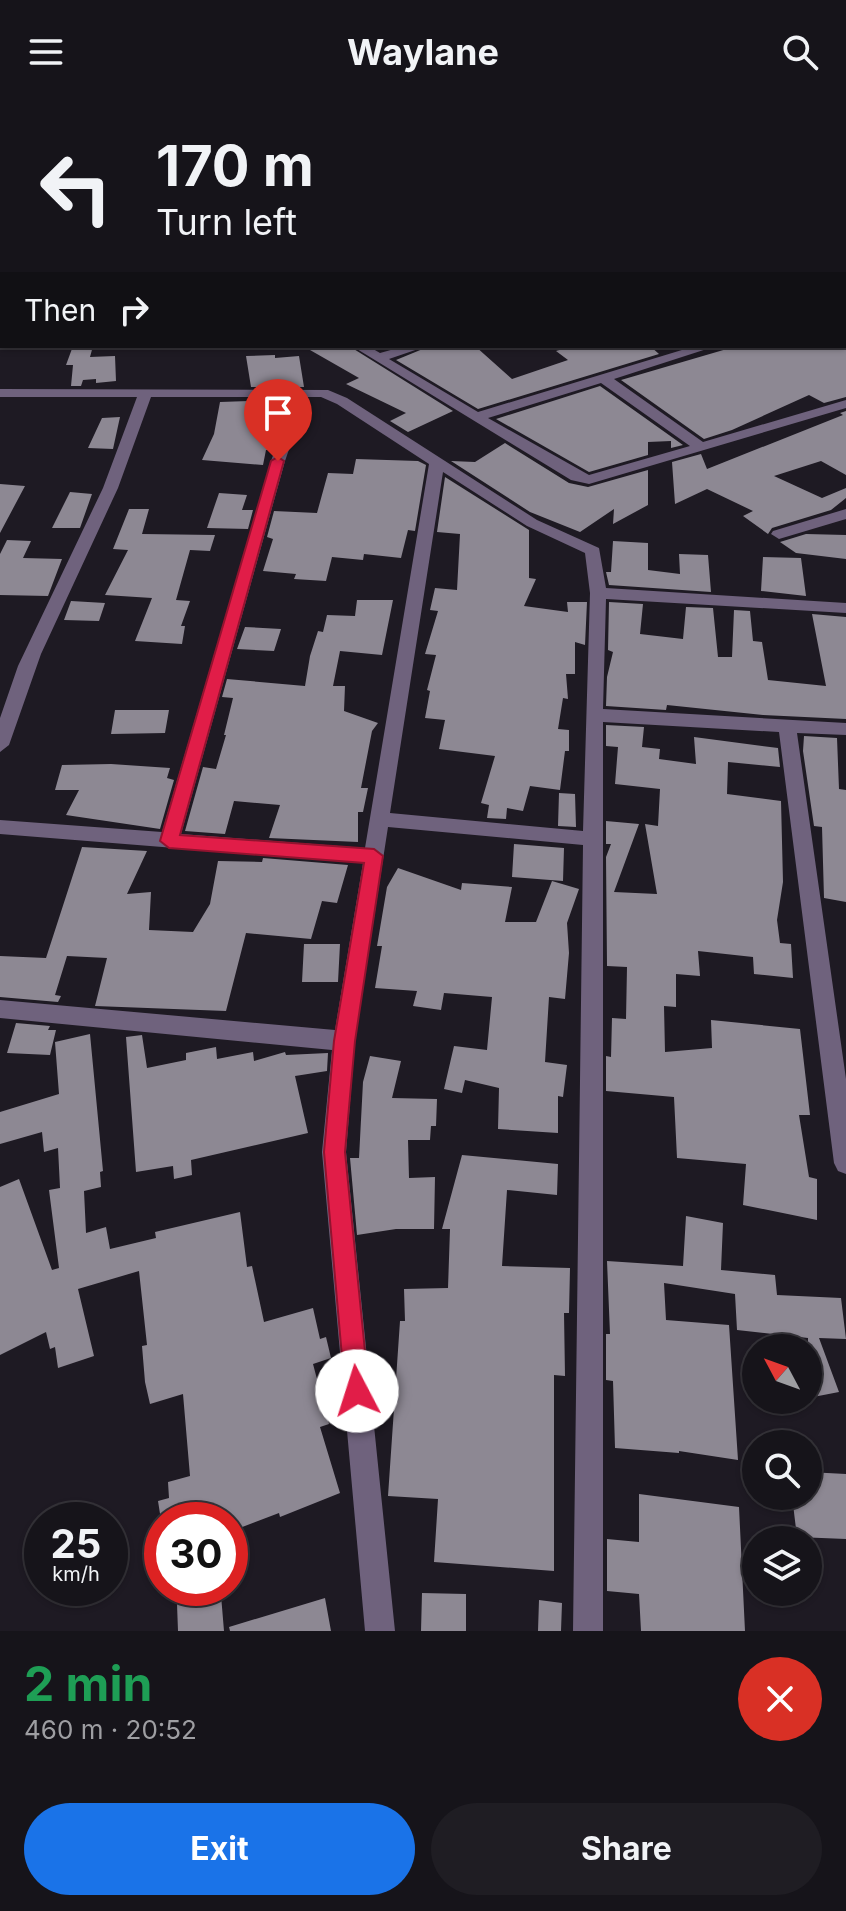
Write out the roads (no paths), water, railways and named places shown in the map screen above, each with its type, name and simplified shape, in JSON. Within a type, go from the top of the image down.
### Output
[{"type":"street","points":[[363,348],[576,477],[589,480],[846,404]]},
{"type":"street","points":[[381,357],[413,348]]},
{"type":"street","points":[[476,417],[700,348]]},
{"type":"street","points":[[603,378],[701,447]]},
{"type":"street","points":[[0,393],[323,393],[342,401],[532,523],[593,551],[598,593],[594,715],[588,1631]]},
{"type":"street","points":[[0,745],[36,644],[104,509],[130,445],[145,393]]},
{"type":"street","points":[[169,841],[278,461],[302,393]]},
{"type":"street","points":[[828,409],[846,421]]},
{"type":"street","points":[[380,1631],[334,1152],[344,1041],[437,462]]},
{"type":"street","points":[[779,534],[846,514]]},
{"type":"street","points":[[598,593],[846,608]]},
{"type":"street","points":[[594,715],[846,729]]},
{"type":"street","points":[[787,726],[846,1163]]},
{"type":"street","points":[[380,819],[594,839]]},
{"type":"street","points":[[0,827],[374,856]]},
{"type":"street","points":[[0,1009],[344,1041]]}]
